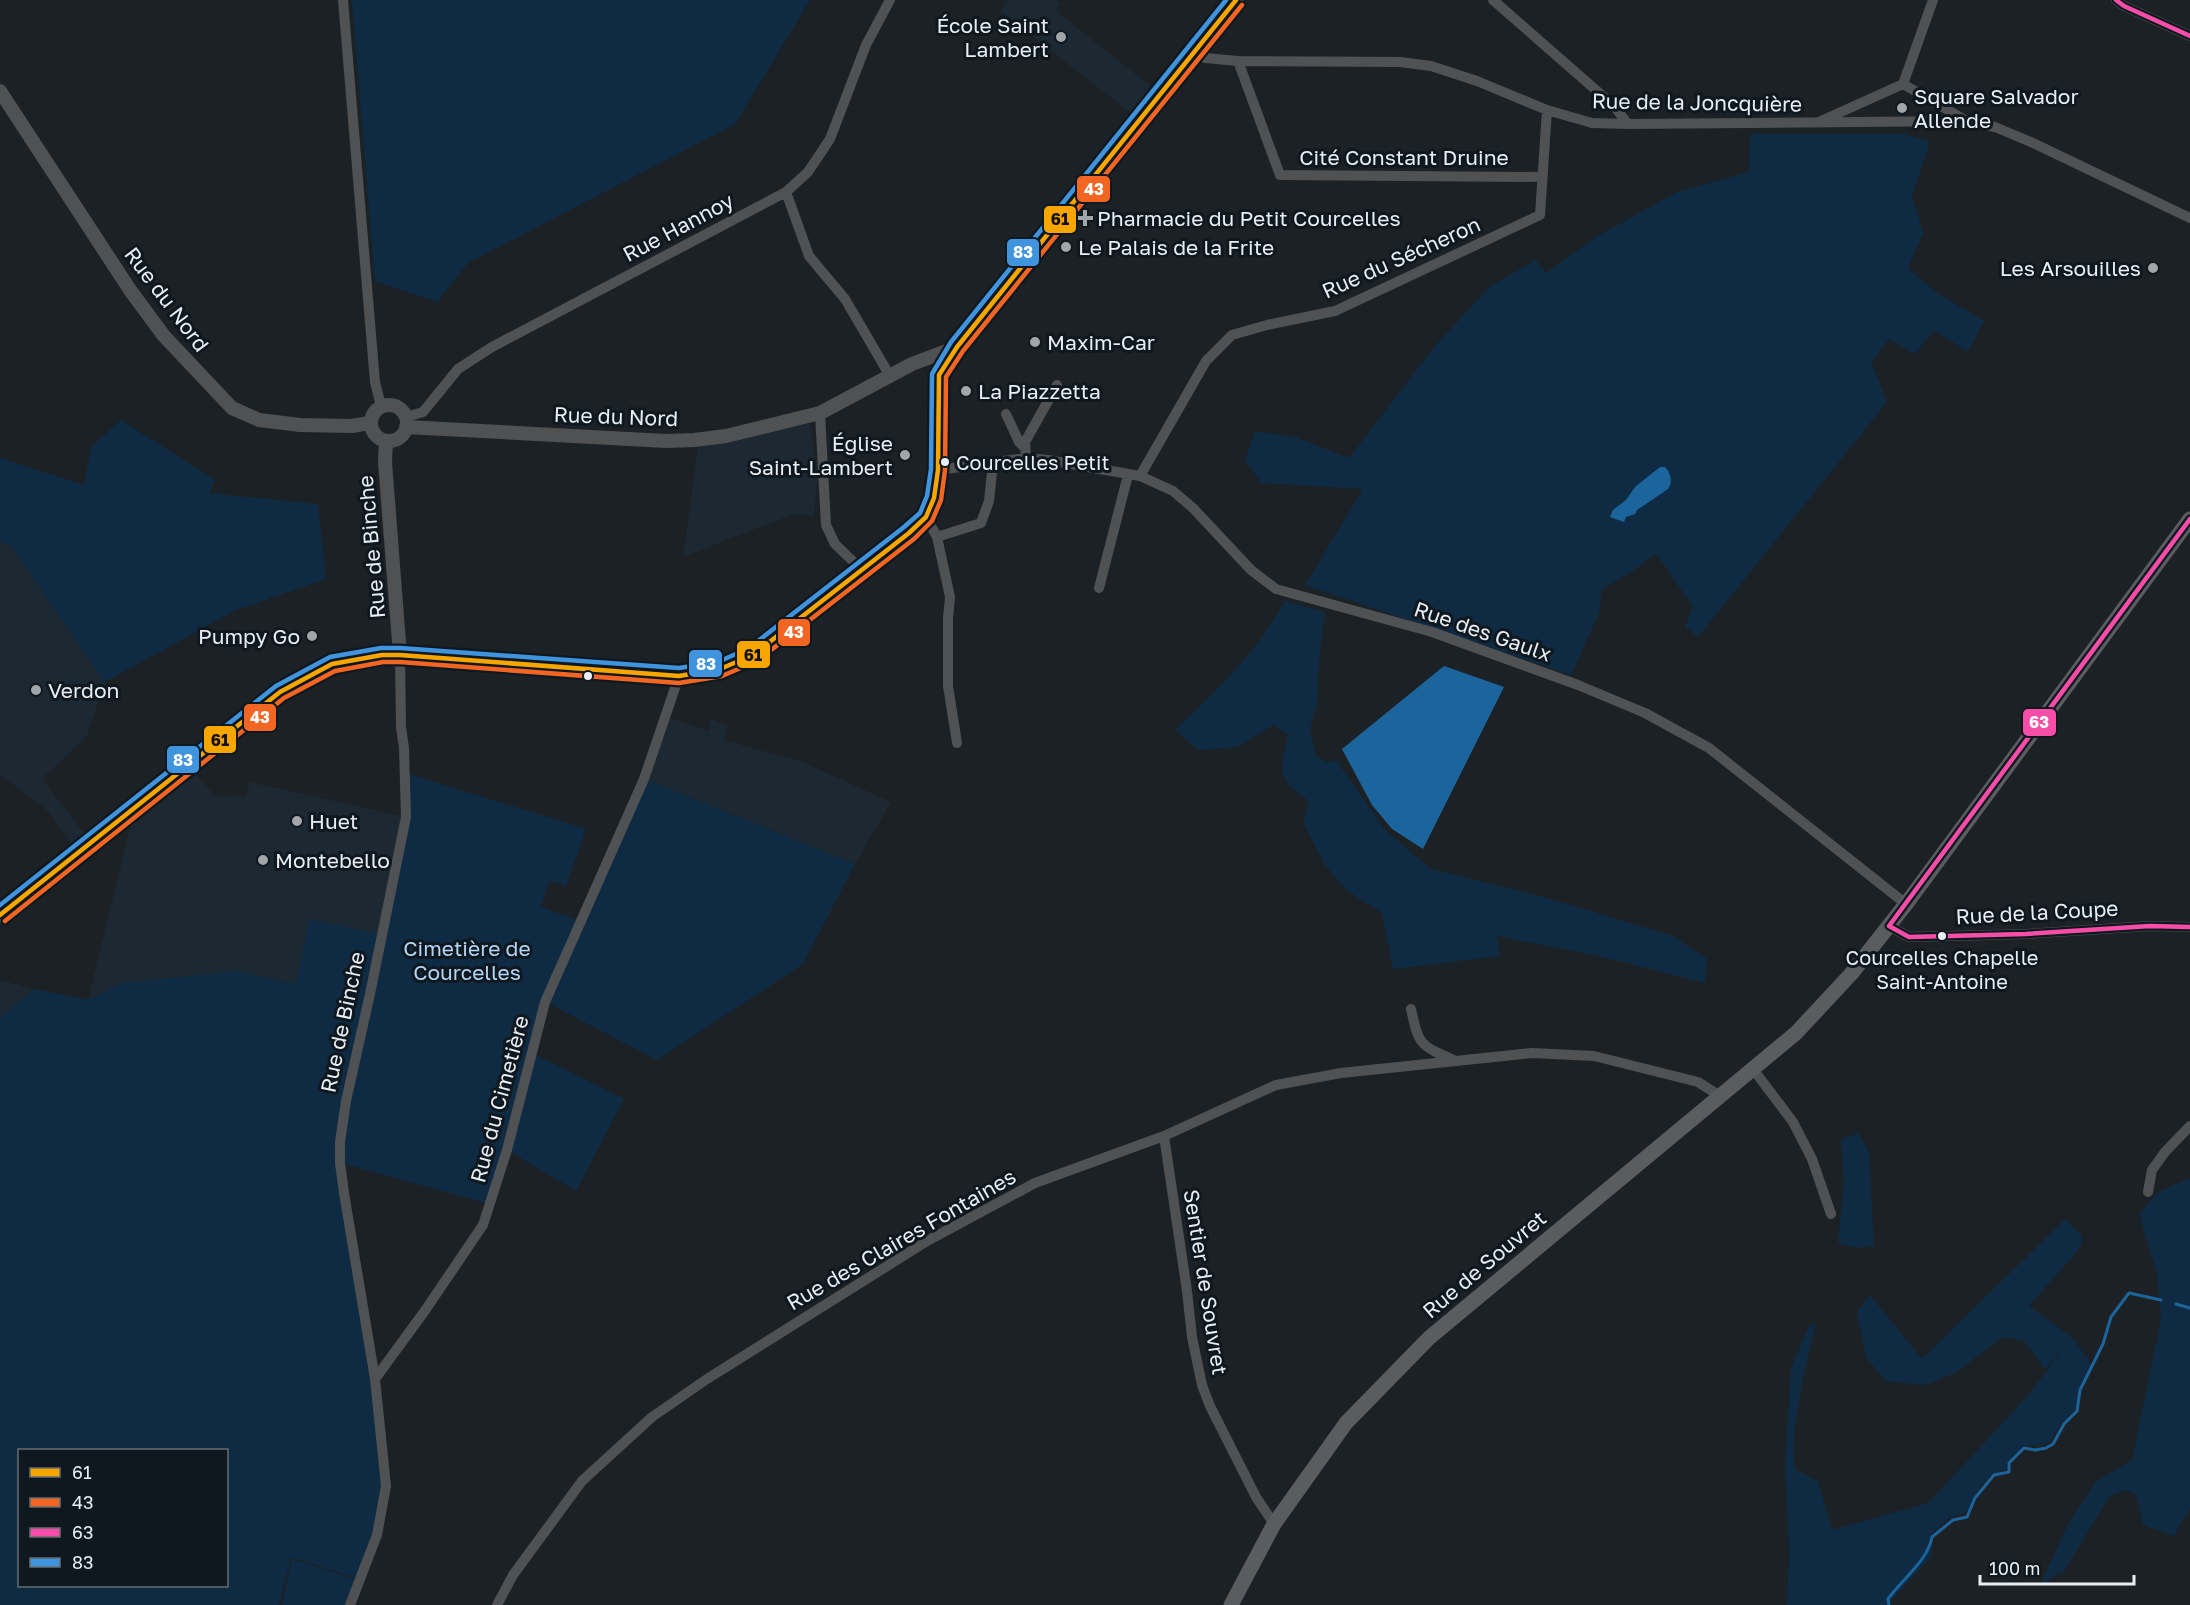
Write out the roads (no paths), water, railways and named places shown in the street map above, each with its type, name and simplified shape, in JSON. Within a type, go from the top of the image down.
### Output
[{"type":"main road","points":[[0,915],[280,692],[332,663],[382,655],[400,655],[679,676],[720,669],[753,654],[862,570],[926,517],[934,498],[938,470],[939,375],[957,347],[1236,0]]},
{"type":"main road","name":"Rue de Souvret","points":[[1231,1605],[1274,1524],[1346,1423],[1429,1338],[1796,1033],[1851,974],[1906,904],[2190,519]]},
{"type":"street","points":[[343,0],[375,382],[381,406]]},
{"type":"street","name":"Rue Hannoy","points":[[406,422],[423,412],[458,369],[492,347],[786,192],[808,172],[831,140],[866,45],[890,0]]},
{"type":"street","points":[[1493,0],[1613,105],[1628,124]]},
{"type":"street","points":[[1817,123],[1903,84],[1933,0]]},
{"type":"street","points":[[2116,0],[2124,6],[2190,36]]},
{"type":"street","name":"Rue de la Joncquière","points":[[1193,54],[1205,58],[1238,61],[1400,62],[1431,66],[1477,81],[1547,110],[1592,123],[1817,123],[1965,120],[1995,127],[2033,143],[2190,218]]},
{"type":"street","name":"Cité Constant Druine","points":[[1238,61],[1280,175],[1542,177]]},
{"type":"street","points":[[1903,84],[1965,120]]},
{"type":"street","name":"Rue du Nord","points":[[0,91],[138,301],[164,336],[232,408],[259,420],[300,425],[352,426],[369,423]]},
{"type":"street","name":"Rue du Sécheron","points":[[1140,476],[1206,361],[1232,335],[1335,311],[1540,215],[1547,110]]},
{"type":"street","points":[[786,192],[809,256],[845,299],[890,376]]},
{"type":"street","name":"Rue du Nord","points":[[406,422],[666,441],[726,436],[820,413],[912,364],[957,347]]},
{"type":"street","points":[[1026,453],[1025,442],[1058,385]]},
{"type":"street","points":[[390,405],[401,409],[406,422],[400,436],[386,441],[375,435],[369,423],[381,406],[390,405]]},
{"type":"street","points":[[820,413],[825,525],[835,544],[862,570]]},
{"type":"street","points":[[1006,414],[1026,453]]},
{"type":"street","name":"Rue de Binche","points":[[350,1605],[377,1535],[386,1486],[375,1379],[343,1183],[340,1142],[346,1101],[406,817],[400,655],[385,462],[386,441]]},
{"type":"street","name":"Rue des Gaulx","points":[[938,470],[993,463],[1026,453],[1048,460],[1140,476],[1173,491],[1193,508],[1251,570],[1275,590],[1443,636],[1645,712],[1708,748],[1906,904]]},
{"type":"street","points":[[937,537],[981,524],[989,501],[993,463]]},
{"type":"street","points":[[1100,588],[1128,475]]},
{"type":"street","points":[[926,517],[937,537],[950,597],[948,686],[957,743]]},
{"type":"street","name":"Rue du Cimetière","points":[[375,1379],[483,1225],[507,1150],[545,1002],[644,780],[679,676]]},
{"type":"street","name":"Rue de la Coupe","points":[[1889,926],[1909,937],[2026,934],[2150,926],[2190,927]]},
{"type":"street","name":"Rue des Claires Fontaines","points":[[1411,1009],[1417,1034],[1424,1047],[1457,1061]]},
{"type":"street","name":"Rue des Claires Fontaines","points":[[497,1605],[513,1575],[582,1480],[652,1417],[707,1378],[927,1241],[1035,1183],[1164,1136],[1275,1085],[1341,1073],[1532,1053],[1594,1056],[1698,1082],[1720,1096]]},
{"type":"street","points":[[1753,1069],[1793,1122],[1812,1159],[1831,1214]]},
{"type":"street","points":[[2148,1192],[2152,1170],[2165,1152],[2190,1126]]},
{"type":"street","name":"Sentier de Souvret","points":[[1164,1136],[1192,1337],[1202,1385],[1210,1406],[1256,1497],[1274,1524]]},
{"type":"water","points":[[1660,467],[1665,467],[1670,475],[1671,481],[1668,489],[1637,510],[1635,514],[1626,517],[1624,522],[1610,517],[1613,510],[1626,500],[1635,487]]},
{"type":"water","points":[[1444,666],[1504,687],[1423,849],[1392,829],[1372,805],[1342,749]]},
{"type":"waterway","points":[[1889,1605],[1888,1599],[1920,1562],[1932,1537],[1953,1520],[1967,1517],[1975,1498],[1994,1475],[2009,1472],[2009,1463],[2024,1448],[2035,1450],[2053,1444],[2064,1424],[2077,1411],[2080,1390],[2103,1344],[2111,1317],[2129,1293],[2161,1300]]},
{"type":"waterway","points":[[2176,1304],[2190,1308]]},
{"type":"place","name":"École Saint Lambert","points":[[1061,37]]},
{"type":"place","name":"Square Salvador Allende","points":[[1902,108]]},
{"type":"place","name":"Pharmacie du Petit Courcelles","points":[[1085,218]]},
{"type":"place","name":"Le Palais de la Frite","points":[[1066,247]]},
{"type":"place","name":"Les Arsouilles","points":[[2153,268]]},
{"type":"place","name":"Maxim-Car","points":[[1035,342]]},
{"type":"place","name":"La Piazzetta","points":[[966,391]]},
{"type":"place","name":"Église Saint-Lambert","points":[[905,455]]},
{"type":"place","name":"Courcelles Petit","points":[[945,462]]},
{"type":"place","name":"Pumpy Go","points":[[312,636]]},
{"type":"place","name":"Verdon","points":[[36,690]]},
{"type":"place","name":"Huet","points":[[297,821]]},
{"type":"place","name":"Montebello","points":[[263,860]]},
{"type":"place","name":"Courcelles Chapelle Saint-Antoine","points":[[1942,936]]},
{"type":"park label","name":"Cimetière de Courcelles","points":[[467,960]]}]
